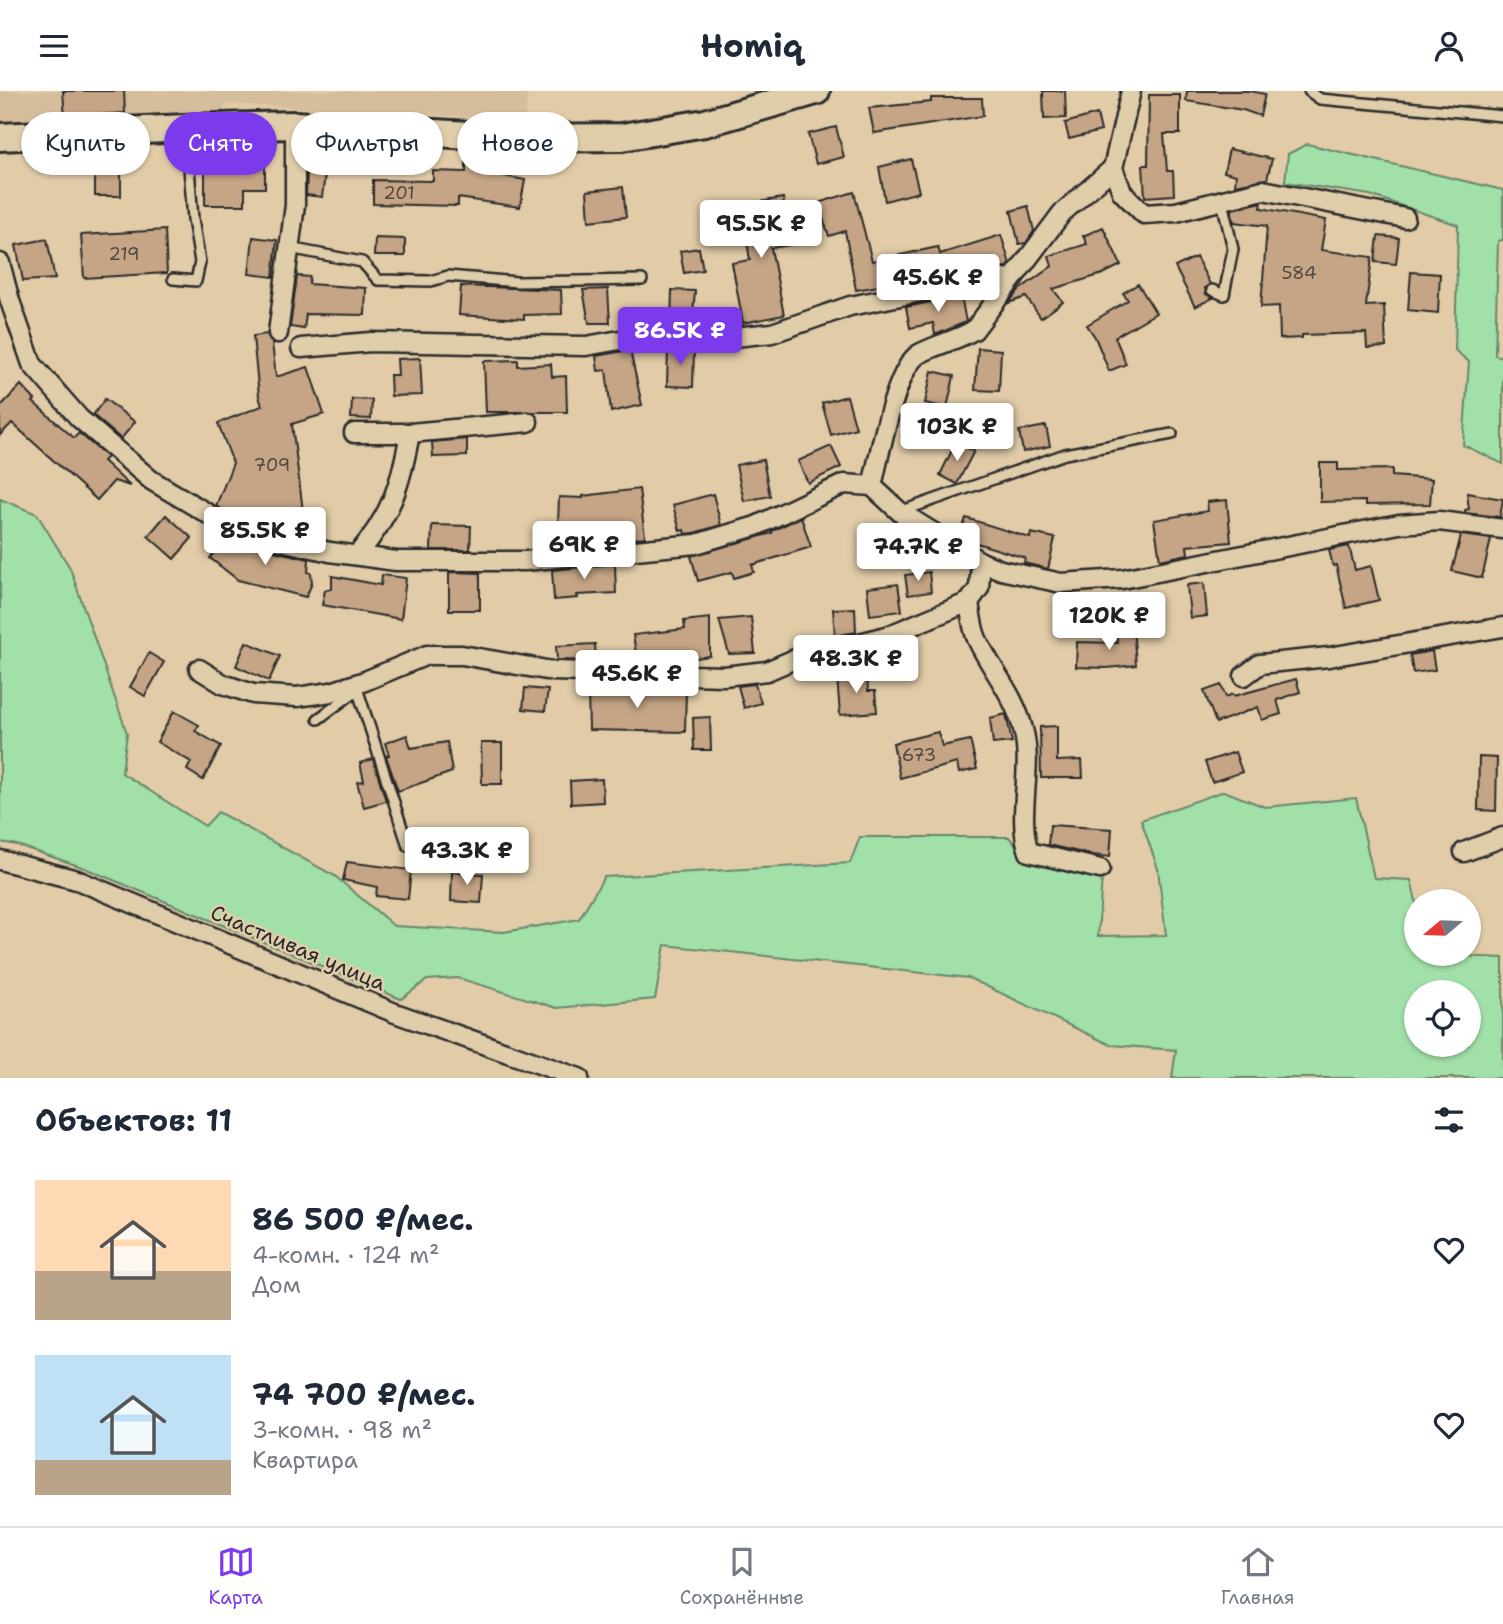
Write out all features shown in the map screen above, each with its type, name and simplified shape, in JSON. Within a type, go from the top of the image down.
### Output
[{"type":"street","points":[[443,133],[523,138],[622,137],[705,123],[816,91]]},
{"type":"street","points":[[1130,91],[1113,168],[1122,192],[1144,214],[1176,212],[1263,190],[1405,218]]},
{"type":"street","points":[[0,138],[164,129]]},
{"type":"street","points":[[872,486],[899,380],[916,355],[956,341],[974,330],[1062,213],[1113,168]]},
{"type":"street","points":[[278,333],[295,205],[295,175]]},
{"type":"street","points":[[0,263],[32,364],[79,418],[151,480],[237,531],[330,552],[396,561],[525,561],[696,544],[756,526],[844,484],[872,486],[900,512],[981,562],[1001,571],[1061,583],[1122,579],[1399,524],[1439,521],[1503,529]]},
{"type":"street","points":[[301,348],[371,342],[586,346],[648,335],[717,339],[772,333],[863,303],[971,282],[1013,278]]},
{"type":"street","points":[[354,433],[410,433],[528,422]]},
{"type":"street","points":[[358,554],[390,510],[402,475],[410,433]]},
{"type":"street","points":[[199,669],[223,684],[253,694],[286,697],[362,686],[427,655],[462,655],[552,671],[724,676],[767,671],[818,649],[852,645],[887,636],[969,602],[979,588],[981,562]]},
{"type":"street","points":[[969,602],[976,637],[1013,700],[1024,732],[1027,768],[1025,839],[1029,852],[1100,869]]},
{"type":"street","points":[[1244,677],[1260,664],[1329,657],[1503,627]]},
{"type":"street","points":[[1464,852],[1503,837]]},
{"type":"street","name":"Счастливая улица","points":[[0,860],[77,880],[395,1013],[579,1078]]},
{"type":"lane","points":[[1308,91],[1320,99],[1503,116]]},
{"type":"lane","points":[[173,279],[196,281],[200,262],[190,175]]},
{"type":"lane","points":[[1212,290],[1224,295],[1233,249],[1222,201]]},
{"type":"lane","points":[[289,248],[362,262],[378,280],[431,281],[448,276],[517,282],[642,280]]},
{"type":"lane","points":[[900,512],[1065,454],[1172,433]]},
{"type":"lane","points":[[318,719],[362,686],[408,846]]},
{"type":"shaded area","points":[[0,91],[528,91],[526,112],[457,112],[457,116],[443,116],[443,112],[376,112],[227,104],[222,112],[164,112],[164,116],[150,117],[150,112],[21,112],[21,124],[0,124]]},
{"type":"green space","points":[[1307,144],[1503,190],[1503,240],[1498,241],[1495,355],[1503,357],[1503,464],[1463,445],[1469,362],[1455,350],[1458,225],[1370,195],[1285,182],[1288,154]]},
{"type":"green space","points":[[0,499],[37,514],[70,568],[127,733],[122,773],[205,826],[218,812],[335,876],[394,926],[504,932],[579,919],[604,877],[850,863],[860,837],[1009,837],[1029,862],[1102,876],[1098,936],[1166,935],[1158,869],[1141,820],[1224,791],[1265,807],[1356,798],[1374,878],[1411,880],[1413,889],[1404,889],[1404,966],[1481,966],[1481,957],[1503,958],[1503,1078],[1172,1078],[1176,1050],[1111,1045],[969,978],[665,945],[655,999],[557,1008],[458,978],[427,980],[401,999],[82,867],[0,842]]},
{"type":"building","points":[[63,91],[124,91],[125,112],[65,112]]},
{"type":"building","points":[[1043,91],[1065,91],[1066,118],[1044,119]]},
{"type":"building","points":[[1187,91],[1250,91],[1265,94],[1260,116],[1243,110],[1186,101]]},
{"type":"building","points":[[1149,95],[1180,95],[1180,134],[1164,134],[1167,171],[1173,171],[1174,195],[1145,197],[1143,165],[1148,165]]},
{"type":"building","points":[[931,98],[982,98],[983,116],[874,133],[869,108],[931,102]]},
{"type":"building","points":[[1097,114],[1101,131],[1069,139],[1065,123]]},
{"type":"building","points":[[836,127],[844,157],[816,164],[808,134]]},
{"type":"building","points":[[1229,149],[1272,159],[1267,179],[1235,185],[1236,175],[1224,172]]},
{"type":"building","points":[[911,159],[919,192],[885,201],[879,167]]},
{"type":"building","points":[[443,171],[457,172],[457,175],[499,175],[525,180],[520,207],[458,198],[458,206],[373,204],[373,180],[433,181],[433,175],[443,175]]},
{"type":"building","points":[[95,175],[121,175],[121,196],[95,196]]},
{"type":"building","points":[[205,175],[265,175],[265,188],[245,188],[245,205],[205,205]]},
{"type":"building","points":[[307,175],[325,175],[322,197],[306,195]]},
{"type":"building","points":[[623,187],[626,217],[589,221],[587,191]]},
{"type":"building","points":[[854,192],[872,261],[938,247],[940,254],[1001,235],[1010,264],[1007,267],[856,290],[845,231],[829,236],[818,203]]},
{"type":"building","points":[[783,198],[791,245],[771,248],[784,315],[743,323],[732,263],[750,260],[741,205]]},
{"type":"building","points":[[1262,202],[1261,208],[1326,220],[1321,250],[1372,257],[1366,306],[1384,305],[1386,347],[1367,348],[1366,333],[1302,335],[1302,338],[1280,339],[1279,306],[1261,307],[1267,226],[1234,222],[1232,213],[1232,209]]},
{"type":"building","points":[[1028,206],[1034,231],[1026,243],[1019,244],[1011,211]]},
{"type":"building","points":[[1103,227],[1121,265],[1103,274],[1053,289],[1063,302],[1041,318],[1026,297],[1009,303],[1019,290],[1052,266],[1049,256],[1087,244],[1083,236]]},
{"type":"building","points":[[165,230],[167,273],[84,278],[81,235]]},
{"type":"building","points":[[1378,236],[1399,238],[1396,264],[1375,262]]},
{"type":"building","points":[[253,237],[277,240],[273,277],[249,274]]},
{"type":"building","points":[[375,238],[405,239],[405,256],[374,256]]},
{"type":"building","points":[[47,239],[55,279],[23,281],[16,245]]},
{"type":"building","points":[[699,248],[703,270],[684,273],[680,251]]},
{"type":"building","points":[[1196,257],[1210,284],[1205,288],[1206,294],[1213,298],[1195,307],[1175,267]]},
{"type":"building","points":[[1411,272],[1440,274],[1438,313],[1408,310]]},
{"type":"building","points":[[297,276],[310,277],[309,284],[366,288],[365,315],[306,314],[304,329],[290,327]]},
{"type":"building","points":[[1138,284],[1156,313],[1115,337],[1126,364],[1109,371],[1087,325],[1128,300],[1123,293]]},
{"type":"building","points":[[461,286],[561,290],[562,314],[524,315],[524,319],[459,315]]},
{"type":"building","points":[[608,289],[610,323],[589,323],[583,290]]},
{"type":"building","points":[[672,290],[695,291],[692,324],[671,324]]},
{"type":"building","points":[[961,296],[966,322],[935,335],[933,323],[910,328],[906,307]]},
{"type":"building","points":[[267,334],[272,343],[276,377],[308,367],[324,414],[292,424],[306,535],[241,520],[242,517],[216,506],[233,463],[218,423],[262,406],[253,336]]},
{"type":"building","points":[[668,348],[694,349],[693,387],[667,386]]},
{"type":"building","points":[[978,348],[1001,350],[999,391],[975,390]]},
{"type":"building","points":[[630,350],[642,405],[611,412],[606,370],[598,371],[596,356]]},
{"type":"building","points":[[420,358],[422,395],[391,396],[390,375],[398,375],[397,359]]},
{"type":"building","points":[[518,360],[518,366],[551,364],[552,377],[566,376],[567,412],[486,412],[484,361]]},
{"type":"building","points":[[932,371],[954,376],[947,408],[925,403]]},
{"type":"building","points":[[21,385],[35,400],[33,402],[74,438],[79,433],[107,457],[103,461],[130,486],[114,481],[97,500],[12,423],[0,435],[0,407]]},
{"type":"building","points":[[847,396],[856,428],[831,435],[822,403]]},
{"type":"building","points":[[105,399],[135,422],[121,439],[93,415]]},
{"type":"building","points":[[352,399],[372,400],[371,419],[351,418]]},
{"type":"building","points":[[1046,426],[1050,446],[1023,452],[1019,431]]},
{"type":"building","points":[[467,439],[467,456],[433,457],[432,442]]},
{"type":"building","points":[[956,442],[974,451],[957,484],[940,475]]},
{"type":"building","points":[[831,446],[841,467],[808,483],[798,461]]},
{"type":"building","points":[[763,460],[770,496],[744,501],[736,465]]},
{"type":"building","points":[[1320,463],[1338,463],[1338,470],[1392,469],[1392,476],[1432,479],[1430,504],[1365,505],[1365,501],[1320,502]]},
{"type":"building","points":[[639,489],[645,537],[606,542],[604,527],[558,524],[559,497],[583,498]]},
{"type":"building","points":[[1467,493],[1503,499],[1500,517],[1465,513],[1465,510],[1469,509]]},
{"type":"building","points":[[713,494],[721,525],[694,533],[685,534],[684,530],[680,531],[673,505]]},
{"type":"building","points":[[1227,500],[1231,542],[1187,546],[1188,554],[1160,560],[1154,520],[1208,511],[1207,502]]},
{"type":"building","points":[[166,515],[192,538],[174,559],[148,536]]},
{"type":"building","points":[[801,517],[811,547],[752,565],[754,572],[734,578],[732,572],[698,581],[691,556],[772,533]]},
{"type":"building","points":[[966,518],[1030,538],[1031,533],[1055,538],[1048,569],[1024,563],[1025,558],[960,536]]},
{"type":"building","points":[[432,525],[471,526],[470,550],[431,550]]},
{"type":"building","points":[[1461,535],[1491,539],[1482,578],[1452,571]]},
{"type":"building","points":[[226,538],[309,559],[308,572],[311,573],[312,583],[306,597],[238,580],[210,558]]},
{"type":"building","points":[[1349,546],[1355,570],[1371,566],[1379,600],[1346,608],[1336,565],[1333,566],[1329,550]]},
{"type":"building","points":[[615,564],[616,593],[577,595],[578,598],[554,600],[552,570]]},
{"type":"building","points":[[449,572],[480,573],[480,610],[449,610]]},
{"type":"building","points":[[929,572],[931,592],[908,595],[905,575]]},
{"type":"building","points":[[382,575],[406,578],[401,619],[322,605],[325,590],[332,589],[332,576],[381,585]]},
{"type":"building","points":[[1204,583],[1207,616],[1190,618],[1187,585]]},
{"type":"building","points":[[898,584],[902,611],[870,615],[867,588]]},
{"type":"building","points":[[855,608],[856,632],[835,636],[833,609]]},
{"type":"building","points":[[751,617],[755,653],[729,654],[719,620]]},
{"type":"building","points":[[710,618],[710,656],[689,659],[688,652],[637,659],[633,635],[685,629],[684,621]]},
{"type":"building","points":[[1133,626],[1136,665],[1076,667],[1077,642],[1117,643],[1116,627]]},
{"type":"building","points":[[246,642],[280,656],[269,681],[236,666]]},
{"type":"building","points":[[595,644],[596,661],[557,660],[556,646]]},
{"type":"building","points":[[1432,651],[1435,670],[1413,673],[1410,655]]},
{"type":"building","points":[[149,653],[164,662],[145,696],[130,687]]},
{"type":"building","points":[[867,673],[868,691],[875,691],[877,712],[840,715],[837,676]]},
{"type":"building","points":[[1296,679],[1300,692],[1277,700],[1281,714],[1262,720],[1258,707],[1216,723],[1204,691],[1221,685],[1226,697],[1233,694],[1234,696]]},
{"type":"building","points":[[755,684],[761,703],[744,708],[738,686]]},
{"type":"building","points":[[525,688],[548,690],[545,711],[523,709]]},
{"type":"building","points":[[588,690],[686,690],[685,732],[589,730]]},
{"type":"building","points":[[174,711],[199,725],[195,731],[221,746],[203,780],[187,770],[191,762],[157,742]]},
{"type":"building","points":[[1006,714],[1012,742],[993,744],[990,718]]},
{"type":"building","points":[[710,717],[711,750],[694,750],[693,718]]},
{"type":"building","points":[[1057,726],[1057,761],[1082,760],[1083,778],[1041,778],[1040,727]]},
{"type":"building","points":[[938,732],[942,746],[970,740],[977,769],[959,773],[957,763],[900,778],[893,743]]},
{"type":"building","points":[[407,735],[411,748],[447,742],[452,772],[398,791],[386,756],[389,755],[385,743]]},
{"type":"building","points":[[481,743],[502,743],[502,784],[482,784]]},
{"type":"building","points":[[1235,752],[1242,772],[1212,782],[1205,762]]},
{"type":"building","points":[[1479,757],[1497,758],[1496,811],[1478,810]]},
{"type":"building","points":[[373,759],[386,801],[364,807],[357,782],[364,781],[360,763]]},
{"type":"building","points":[[602,779],[603,802],[571,804],[570,781]]},
{"type":"building","points":[[1050,825],[1112,829],[1110,857],[1048,845]]},
{"type":"building","points":[[347,862],[411,870],[408,899],[376,896],[377,887],[343,880]]},
{"type":"building","points":[[452,872],[483,874],[481,903],[451,901]]}]
